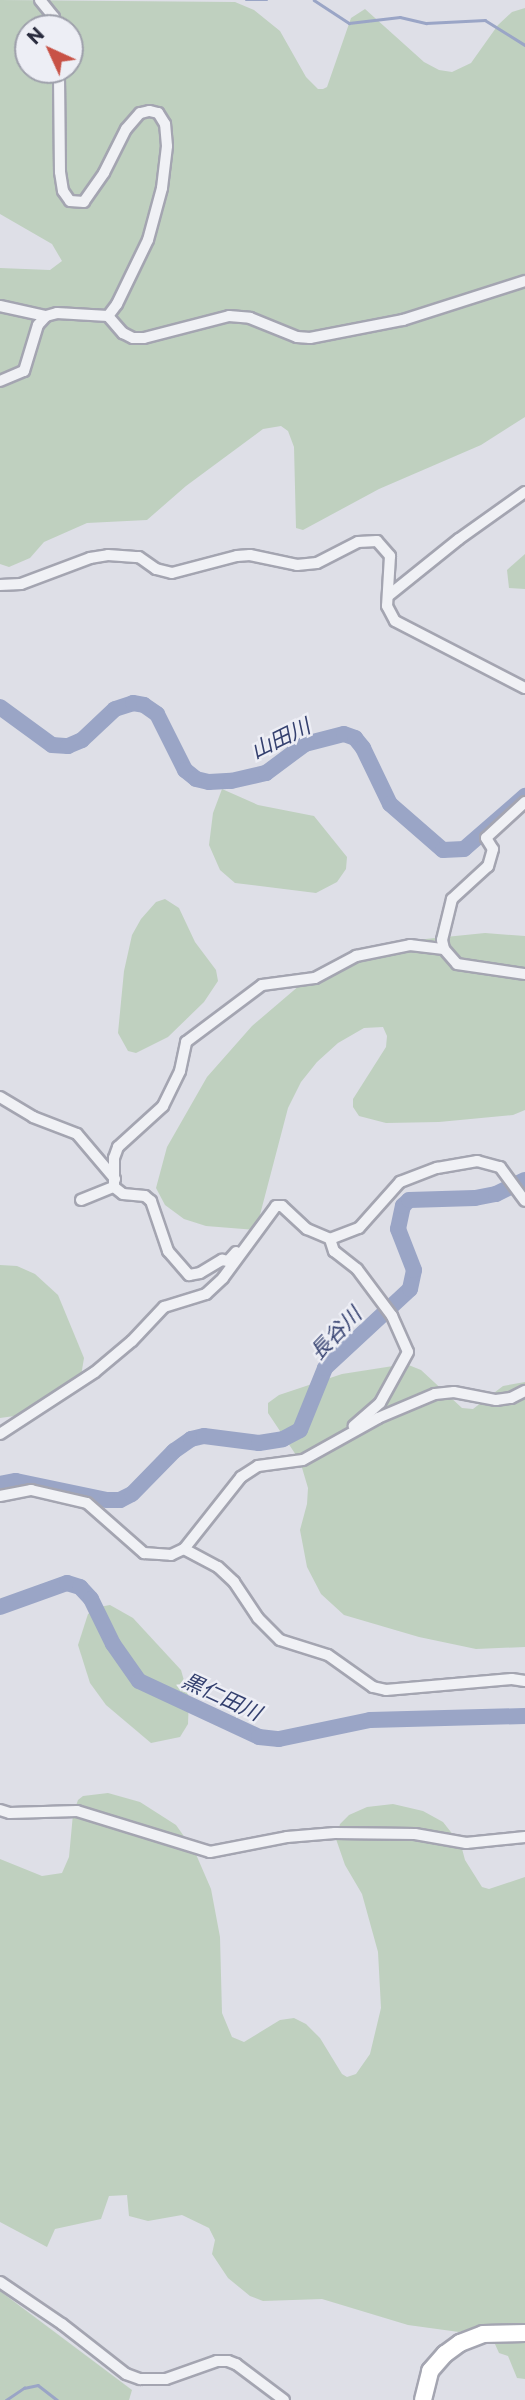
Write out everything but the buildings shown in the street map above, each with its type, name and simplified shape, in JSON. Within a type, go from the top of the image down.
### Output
[{"type":"main road","points":[[422,2400],[430,2371],[445,2354],[460,2343],[483,2334],[525,2333]]},
{"type":"street","points":[[40,0],[52,14]]},
{"type":"street","points":[[59,84],[60,172],[63,191],[70,201],[83,202],[92,192],[126,129],[140,113],[158,113],[165,124],[167,146],[162,188],[148,240],[117,304],[108,316]]},
{"type":"street","points":[[0,306],[46,316],[57,313],[108,316],[123,333],[133,338],[144,338],[229,316],[250,318],[297,337],[310,338],[403,320],[525,281]]},
{"type":"street","points":[[0,381],[24,371],[30,359],[38,325],[46,316]]},
{"type":"street","points":[[388,596],[459,539],[525,492]]},
{"type":"street","points":[[0,585],[20,584],[90,558],[108,555],[139,557],[156,569],[172,573],[250,555],[296,565],[317,563],[368,540],[384,546],[390,556],[389,614],[402,628],[525,688]]},
{"type":"street","points":[[525,802],[486,838],[493,849],[484,872],[457,891],[443,929],[444,949],[457,964],[525,974]]},
{"type":"street","points":[[115,1183],[114,1158],[118,1147],[163,1106],[180,1071],[186,1042],[262,985],[315,978],[356,956],[381,954],[410,946],[444,949]]},
{"type":"street","points":[[0,1097],[33,1117],[78,1134],[123,1194],[145,1196],[151,1201],[168,1251],[189,1275],[200,1273],[222,1260],[228,1261]]},
{"type":"street","points":[[0,1434],[95,1372],[132,1341],[164,1307],[205,1294],[223,1278],[273,1209],[282,1206],[307,1229],[330,1239],[359,1228],[400,1182],[437,1168],[484,1162],[500,1167],[525,1201]]},
{"type":"street","points":[[81,1200],[115,1183]]},
{"type":"street","points":[[205,1294],[261,1219],[268,1215]]},
{"type":"street","points":[[330,1239],[334,1251],[357,1269],[389,1312],[408,1349],[408,1355],[380,1403],[347,1436]]},
{"type":"street","points":[[0,1496],[31,1490],[87,1503],[144,1553],[171,1555],[184,1549],[249,1470],[268,1463],[303,1460],[378,1418],[435,1394],[454,1392],[496,1401],[525,1391]]},
{"type":"street","points":[[184,1549],[218,1567],[279,1640],[328,1655],[373,1687],[386,1690],[512,1679],[525,1681]]},
{"type":"street","points":[[0,1810],[10,1813],[77,1811],[210,1852],[287,1837],[335,1833],[415,1834],[467,1843],[525,1837]]},
{"type":"street","points":[[0,2282],[62,2324],[126,2374],[140,2379],[166,2379],[217,2361],[228,2361],[236,2364],[284,2400]]},
{"type":"green space","points":[[0,0],[235,2],[254,10],[280,31],[306,77],[318,89],[327,87],[351,18],[365,9],[424,62],[439,70],[452,72],[471,63],[498,25],[512,12],[525,8],[525,417],[481,445],[379,489],[303,530],[296,528],[294,447],[288,431],[281,426],[263,429],[186,486],[147,520],[87,523],[44,542],[30,558],[9,567],[0,564],[0,268],[50,270],[62,261],[52,244],[0,214]]},
{"type":"green space","points":[[525,554],[525,589],[509,588],[507,570]]},
{"type":"green space","points":[[222,789],[258,805],[314,816],[347,857],[346,869],[337,882],[316,893],[235,883],[220,870],[209,845],[213,813]]},
{"type":"green space","points":[[165,899],[179,908],[195,942],[216,970],[218,981],[204,1002],[168,1037],[136,1053],[128,1051],[118,1033],[124,971],[132,935],[141,919],[156,902]]},
{"type":"green space","points":[[485,933],[525,936],[525,1110],[513,1115],[439,1122],[386,1123],[359,1116],[353,1107],[353,1099],[386,1047],[387,1036],[383,1027],[364,1028],[338,1043],[317,1062],[301,1082],[288,1108],[256,1230],[206,1226],[184,1219],[165,1205],[156,1188],[167,1147],[207,1077],[252,1026],[300,985],[339,958],[406,941]]},
{"type":"green space","points":[[0,1265],[17,1266],[35,1274],[58,1295],[84,1358],[81,1376],[29,1414],[0,1418]]},
{"type":"green space","points":[[406,1364],[421,1370],[462,1408],[473,1409],[503,1386],[525,1382],[525,1647],[476,1649],[419,1637],[344,1615],[321,1594],[307,1567],[300,1530],[308,1488],[300,1461],[268,1413],[268,1403],[279,1395],[342,1374]]},
{"type":"green space","points":[[110,1605],[133,1618],[181,1670],[189,1698],[188,1724],[180,1737],[151,1743],[106,1705],[90,1683],[78,1645],[88,1614],[99,1607]]},
{"type":"green space","points":[[108,1793],[140,1802],[176,1825],[195,1852],[211,1889],[220,1937],[222,2013],[232,2037],[244,2042],[280,2020],[294,2018],[306,2024],[320,2038],[342,2074],[347,2077],[356,2074],[370,2054],[381,2008],[378,1952],[362,1894],[345,1865],[336,1839],[340,1824],[349,1815],[367,1807],[393,1804],[423,1811],[443,1822],[461,1845],[465,1860],[482,1887],[489,1889],[525,1877],[525,2379],[517,2378],[508,2356],[499,2353],[486,2324],[459,2332],[408,2325],[322,2299],[263,2301],[250,2296],[228,2278],[212,2254],[215,2240],[209,2228],[182,2215],[148,2221],[129,2216],[127,2195],[109,2196],[101,2219],[55,2229],[47,2247],[0,2222],[0,1859],[42,1876],[62,1873],[69,1857],[73,1814],[78,1800],[83,1796]]},
{"type":"green space","points":[[0,2291],[132,2390],[129,2400],[0,2400]]},
{"type":"waterway","points":[[246,0],[267,0]]},
{"type":"waterway","points":[[314,0],[349,23],[400,17],[426,23],[485,20],[525,45]]},
{"type":"waterway","name":"山田川","points":[[0,707],[52,745],[68,746],[82,740],[115,709],[133,703],[144,705],[157,714],[185,770],[196,779],[209,782],[231,781],[266,773],[305,744],[344,734],[355,738],[363,748],[390,804],[443,850],[464,849],[525,796]]},
{"type":"waterway","name":"長谷川","points":[[0,1484],[16,1481],[107,1500],[120,1500],[132,1494],[174,1451],[191,1439],[204,1436],[259,1443],[283,1439],[300,1430],[325,1368],[410,1289],[414,1270],[398,1229],[403,1206],[409,1200],[475,1198],[496,1194],[525,1180]]},
{"type":"waterway","name":"黒仁田川","points":[[0,1607],[67,1583],[80,1587],[91,1599],[113,1644],[139,1681],[259,1737],[279,1739],[370,1720],[525,1716]]},
{"type":"waterway","points":[[6,2400],[24,2388],[38,2385],[57,2400]]}]
